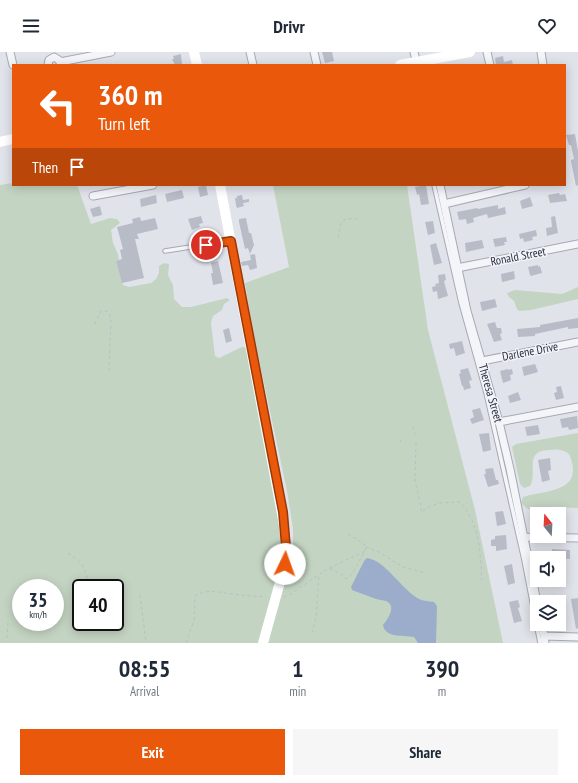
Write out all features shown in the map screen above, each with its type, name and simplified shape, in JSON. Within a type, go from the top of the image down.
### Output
[{"type":"street","points":[[10,52],[13,64]]},
{"type":"street","points":[[48,64],[49,60],[52,58],[56,58],[61,63],[111,52]]},
{"type":"street","points":[[194,52],[197,64]]},
{"type":"street","points":[[250,52],[253,64]]},
{"type":"street","points":[[314,52],[317,64]]},
{"type":"street","points":[[403,64],[416,60],[470,52]]},
{"type":"street","points":[[487,52],[490,64]]},
{"type":"street","points":[[541,52],[543,64]]},
{"type":"street","points":[[0,142],[12,139]]},
{"type":"street","points":[[93,196],[148,186]]},
{"type":"street","points":[[220,186],[284,525],[286,547],[285,564],[263,643]]},
{"type":"street","name":"Theresa Street","points":[[440,186],[467,311],[499,422],[536,595]]},
{"type":"street","points":[[444,204],[514,186]]},
{"type":"street","name":"Ronald Street","points":[[457,268],[578,244]]},
{"type":"street","name":"Darlene Drive","points":[[482,361],[578,342]]},
{"type":"street","points":[[499,422],[578,407]]},
{"type":"street","points":[[524,537],[578,538]]},
{"type":"street","points":[[545,640],[578,637]]},
{"type":"lane","points":[[434,186],[461,303],[490,408],[524,560],[540,643]]},
{"type":"lane","points":[[164,251],[231,241]]},
{"type":"path","points":[[338,238],[340,223],[349,218],[357,219]]},
{"type":"path","points":[[94,324],[100,312],[107,311],[110,315],[109,372]]},
{"type":"path","points":[[413,427],[415,434]]},
{"type":"path","points":[[400,439],[401,444]]},
{"type":"path","points":[[416,443],[415,480],[421,512],[440,503],[460,502],[470,516],[480,544],[482,572],[481,580]]},
{"type":"path","points":[[348,534],[364,544],[366,547],[379,552],[403,567],[426,573]]},
{"type":"path","points":[[328,568],[341,574],[346,579],[352,574],[366,547]]},
{"type":"path","points":[[186,643],[194,620],[195,599],[197,594],[211,591],[240,595],[275,597],[286,596],[328,568],[365,551]]},
{"type":"path","points":[[68,553],[81,562],[87,579]]},
{"type":"path","points":[[312,634],[316,618],[319,574]]},
{"type":"path","points":[[140,595],[146,643]]},
{"type":"path","points":[[7,638],[8,620]]},
{"type":"green space","points":[[12,183],[12,186],[77,186],[91,224],[110,218],[117,219],[120,223],[111,230],[113,243],[119,260],[116,261],[123,285],[129,287],[151,283],[156,279],[159,273],[159,266],[164,263],[169,264],[168,275],[173,285],[174,299],[182,307],[191,307],[227,298],[230,300],[224,304],[222,310],[213,316],[211,323],[215,356],[219,358],[242,347],[248,348],[276,504],[280,535],[280,556],[276,572],[289,568],[293,549],[293,529],[287,491],[254,336],[245,283],[289,267],[273,186],[407,186],[428,330],[475,510],[503,643],[0,643],[0,185]]},
{"type":"green space","points":[[578,287],[578,299],[531,310],[519,311],[514,301],[507,293],[515,290],[562,294]]},
{"type":"green space","points":[[578,433],[578,508],[530,507],[530,510],[521,503],[523,497],[562,487],[568,483],[572,477],[573,469],[569,454],[564,451],[541,451],[536,454],[534,458],[533,475],[530,486],[524,488],[520,484],[512,447],[516,444]]},
{"type":"water","points":[[367,558],[374,560],[387,569],[406,589],[419,599],[434,602],[437,606],[436,643],[418,643],[414,637],[395,635],[387,632],[383,625],[390,613],[391,606],[389,603],[352,590],[351,587]]},
{"type":"building","points":[[322,52],[332,52],[334,61],[325,63]]},
{"type":"building","points":[[181,54],[182,64],[174,64],[172,59],[174,59],[173,56]]},
{"type":"building","points":[[503,56],[504,62],[512,60],[513,64],[496,64],[495,58]]},
{"type":"building","points":[[575,134],[578,151],[578,185],[576,186],[571,161],[574,159],[571,145],[569,145],[566,135]]},
{"type":"building","points":[[206,186],[208,195],[200,197],[198,187]]},
{"type":"building","points":[[426,186],[429,204],[421,205],[419,194],[417,195],[415,187]]},
{"type":"building","points":[[182,190],[184,198],[167,202],[165,194]]},
{"type":"building","points":[[559,193],[560,195],[565,194],[567,201],[550,203],[548,195]]},
{"type":"building","points":[[156,195],[157,203],[141,207],[140,199]]},
{"type":"building","points":[[242,195],[243,200],[249,199],[249,202],[243,203],[244,206],[237,208],[235,198]]},
{"type":"building","points":[[530,197],[533,206],[522,209],[520,201]]},
{"type":"building","points":[[498,205],[498,209],[505,207],[506,214],[488,218],[487,214],[473,218],[474,222],[467,224],[466,219],[459,220],[457,212]]},
{"type":"building","points":[[100,206],[102,215],[93,217],[90,209]]},
{"type":"building","points":[[201,216],[203,223],[199,224],[200,227],[192,230],[188,219]]},
{"type":"building","points":[[555,216],[558,233],[547,236],[546,228],[552,227],[551,217]]},
{"type":"building","points":[[140,217],[141,221],[155,218],[158,229],[137,234],[139,239],[135,239],[144,278],[122,283],[116,261],[122,259],[120,250],[123,249],[117,227],[133,223],[132,219]]},
{"type":"building","points":[[246,218],[249,233],[251,233],[254,245],[250,254],[248,248],[245,249],[239,222],[239,219]]},
{"type":"building","points":[[433,221],[435,233],[428,235],[425,222]]},
{"type":"building","points":[[536,230],[537,236],[532,237],[533,240],[524,242],[523,238],[520,239],[519,234]]},
{"type":"building","points":[[506,237],[507,242],[504,242],[505,245],[495,247],[493,239]]},
{"type":"building","points":[[482,240],[484,248],[466,252],[465,243]]},
{"type":"building","points":[[436,243],[442,263],[434,265],[430,245]]},
{"type":"building","points":[[255,254],[257,268],[250,270],[248,265],[242,266],[241,262],[251,260],[250,255]]},
{"type":"building","points":[[218,261],[223,283],[213,285],[211,263]]},
{"type":"building","points":[[538,265],[538,267],[540,266],[542,273],[531,276],[528,267]]},
{"type":"building","points":[[514,271],[515,279],[502,282],[501,274]]},
{"type":"building","points":[[445,274],[446,280],[444,281],[448,296],[438,299],[437,291],[433,292],[432,287],[439,283],[438,275]]},
{"type":"building","points":[[495,299],[497,307],[482,311],[480,302]]},
{"type":"building","points":[[578,318],[578,328],[568,329],[568,327],[535,334],[535,336],[518,337],[517,329],[540,327],[540,325]]},
{"type":"building","points":[[495,322],[497,328],[501,328],[502,333],[500,334],[502,340],[494,342],[487,324]]},
{"type":"building","points":[[229,328],[232,341],[226,343],[223,330]]},
{"type":"building","points":[[462,341],[465,353],[456,356],[454,348],[450,349],[449,344]]},
{"type":"building","points":[[535,364],[538,372],[524,376],[522,367]]},
{"type":"building","points":[[468,368],[472,380],[469,381],[471,388],[464,390],[459,374],[461,373],[460,370]]},
{"type":"building","points":[[512,369],[513,374],[510,375],[511,380],[503,383],[500,371]]},
{"type":"building","points":[[561,386],[564,398],[556,400],[554,393],[557,392],[556,387]]},
{"type":"building","points":[[518,392],[521,400],[510,403],[508,396]]},
{"type":"building","points":[[480,408],[484,420],[472,424],[470,419],[474,417],[472,410]]},
{"type":"building","points":[[577,416],[578,428],[569,430],[568,427],[562,428],[560,419]]},
{"type":"building","points":[[538,425],[540,434],[527,436],[525,427]]},
{"type":"building","points":[[489,433],[491,450],[483,452],[479,434]]},
{"type":"building","points":[[550,458],[551,470],[548,471],[550,480],[542,482],[538,460]]},
{"type":"building","points":[[493,468],[496,480],[498,480],[499,484],[488,487],[484,474],[486,474],[485,469]]},
{"type":"building","points":[[503,511],[506,524],[497,526],[495,512]]},
{"type":"building","points":[[506,535],[507,549],[496,551],[496,546],[491,546],[491,540],[495,539],[495,536]]},
{"type":"building","points":[[552,549],[570,550],[570,559],[566,559],[566,551],[552,551]]},
{"type":"building","points":[[512,564],[515,583],[508,585],[504,566]]},
{"type":"building","points":[[578,598],[578,628],[576,629],[571,599]]},
{"type":"building","points":[[518,600],[520,607],[518,608],[522,621],[514,623],[509,602]]},
{"type":"route","points":[[206,245],[231,241],[283,512],[286,547],[285,564]]}]
